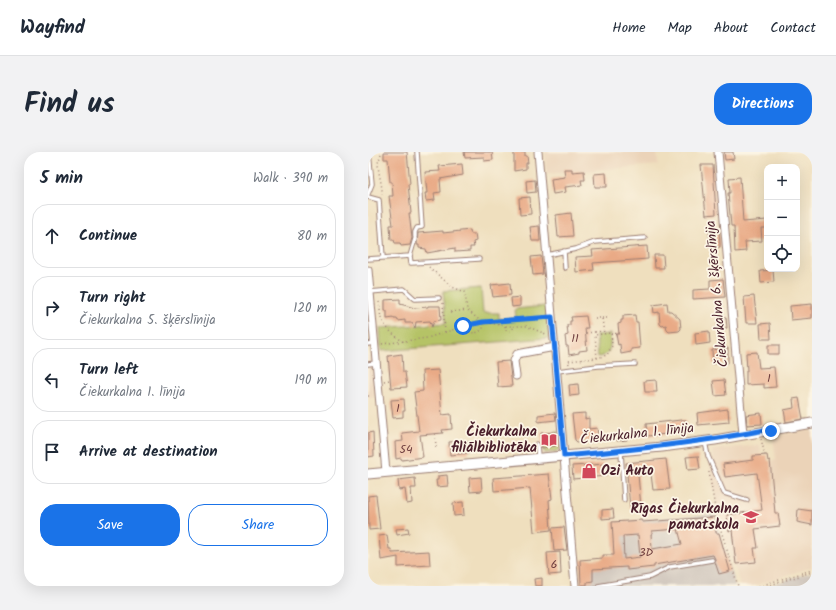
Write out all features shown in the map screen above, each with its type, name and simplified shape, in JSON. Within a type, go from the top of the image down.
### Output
[{"type":"street","points":[[538,152],[575,586]]},
{"type":"street","name":"Čiekurkalna 6. šķērslīnija","points":[[718,152],[743,434]]},
{"type":"street","points":[[368,270],[370,292],[369,304],[386,472]]},
{"type":"street","points":[[516,376],[514,361],[517,354],[555,347]]},
{"type":"street","name":"Čiekurkalna 1. līnija","points":[[368,474],[621,451],[705,441],[812,423]]},
{"type":"lane","points":[[368,194],[372,184],[369,152]]},
{"type":"lane","points":[[417,152],[422,227],[417,228],[415,232],[415,238],[410,256],[411,263],[479,259]]},
{"type":"lane","points":[[368,197],[379,200],[383,258]]},
{"type":"lane","points":[[547,255],[576,249],[595,242],[645,238]]},
{"type":"lane","points":[[564,251],[565,268]]},
{"type":"lane","points":[[368,259],[410,256]]},
{"type":"lane","points":[[370,292],[404,289],[415,299],[439,298]]},
{"type":"lane","points":[[368,364],[376,363]]},
{"type":"lane","points":[[556,369],[635,364]]},
{"type":"lane","points":[[705,441],[708,456],[724,493],[747,500]]},
{"type":"lane","points":[[537,444],[538,459]]},
{"type":"lane","points":[[621,451],[624,500]]},
{"type":"lane","points":[[598,586],[650,577],[670,567],[712,560]]},
{"type":"path","points":[[379,200],[383,190],[381,186],[378,163],[380,154]]},
{"type":"path","points":[[426,262],[428,267],[452,287],[465,292],[467,310]]},
{"type":"path","points":[[378,296],[381,318],[397,337],[404,342]]},
{"type":"path","points":[[451,312],[467,310],[483,322]]},
{"type":"path","points":[[373,344],[404,342],[427,338],[463,326],[483,322],[552,317]]},
{"type":"path","points":[[595,318],[608,318]]},
{"type":"path","points":[[602,318],[603,333]]},
{"type":"path","points":[[463,326],[471,334],[478,332],[483,328],[483,322]]},
{"type":"path","points":[[488,322],[505,326],[526,326],[546,334]]},
{"type":"path","points":[[505,326],[506,330],[511,331],[515,326]]},
{"type":"path","points":[[595,332],[597,358]]},
{"type":"path","points":[[586,333],[621,333]]},
{"type":"path","points":[[595,335],[603,333]]},
{"type":"path","points":[[556,369],[567,366],[568,361],[603,357],[609,352],[612,346],[611,334]]},
{"type":"path","points":[[435,434],[436,447]]},
{"type":"path","points":[[760,438],[763,442],[765,455]]},
{"type":"path","points":[[708,471],[716,514],[738,586]]},
{"type":"path","points":[[759,586],[812,571]]},
{"type":"path","points":[[767,586],[812,571]]},
{"type":"shaded area","points":[[545,152],[657,152],[658,165],[546,174]]},
{"type":"shaded area","points":[[368,355],[371,355],[375,397],[368,397]]},
{"type":"shaded area","name":"Rīgas Čiekurkalna pamatskola","points":[[812,430],[812,567],[753,586],[740,586],[736,571],[732,564],[719,514],[709,463],[713,460],[712,450],[760,445],[761,455],[767,455],[768,461],[776,460],[773,436]]},
{"type":"shaded area","points":[[714,514],[735,586],[581,586],[581,578],[603,558],[603,555],[614,555],[612,522]]},
{"type":"shaded area","points":[[812,572],[812,586],[767,586]]},
{"type":"green space","points":[[481,288],[483,313],[499,313],[499,319],[516,318],[515,309],[546,306],[549,338],[381,351],[380,328],[446,323],[443,291]]},
{"type":"green space","points":[[610,334],[610,346],[608,352],[606,355],[598,357],[596,335]]},
{"type":"green space","points":[[555,432],[559,432],[560,448],[557,451],[545,453],[542,448],[556,446]]},
{"type":"building","points":[[384,152],[407,152],[411,213],[409,213],[412,238],[410,245],[401,246],[400,243],[395,243],[394,240],[391,240],[390,225],[393,225],[389,196],[393,196],[392,182],[390,182],[388,159],[384,159]]},
{"type":"building","points":[[464,152],[492,152],[493,160],[484,161],[484,157],[465,158]]},
{"type":"building","points":[[514,152],[525,152],[528,163],[526,163],[526,169],[514,171]]},
{"type":"building","points":[[724,152],[733,152],[734,159],[725,160]]},
{"type":"building","points":[[462,164],[463,175],[440,179],[441,192],[434,193],[435,200],[426,201],[425,193],[427,193],[425,172],[440,171],[439,166]]},
{"type":"building","points":[[701,165],[713,165],[716,214],[706,215]]},
{"type":"building","points":[[564,169],[572,169],[572,172],[584,171],[585,180],[581,180],[582,185],[565,187],[566,192],[553,194],[551,179],[565,177]]},
{"type":"building","points":[[606,173],[607,187],[595,187],[594,174]]},
{"type":"building","points":[[740,177],[743,222],[764,220],[764,228],[761,228],[762,241],[745,242],[746,251],[735,252],[734,226],[731,226],[728,193],[730,193],[729,178]]},
{"type":"building","points":[[535,180],[536,192],[527,193],[526,181]]},
{"type":"building","points":[[530,197],[531,214],[520,215],[519,198]]},
{"type":"building","points":[[571,213],[573,236],[558,237],[556,215]]},
{"type":"building","points":[[539,226],[540,241],[532,241],[530,227]]},
{"type":"building","points":[[719,229],[720,247],[710,248],[709,230]]},
{"type":"building","points":[[470,230],[471,234],[475,234],[476,241],[473,242],[474,247],[470,247],[470,251],[455,252],[455,248],[427,253],[426,249],[419,248],[419,245],[417,245],[418,233],[443,231],[443,233]]},
{"type":"building","points":[[647,246],[648,259],[593,263],[594,270],[576,272],[575,257],[593,256],[592,250]]},
{"type":"building","points":[[654,255],[663,255],[664,268],[655,268]]},
{"type":"building","points":[[541,256],[543,274],[533,275],[531,257]]},
{"type":"building","points":[[760,271],[773,272],[774,282],[761,283]]},
{"type":"building","points":[[723,279],[725,297],[693,299],[693,290],[710,289],[710,280]]},
{"type":"building","points":[[510,283],[511,295],[493,297],[491,285]]},
{"type":"building","points":[[754,296],[757,323],[746,323],[744,297]]},
{"type":"building","points":[[520,297],[520,306],[512,307],[511,298]]},
{"type":"building","points":[[400,299],[400,304],[415,308],[440,306],[441,320],[434,321],[432,327],[430,321],[416,322],[415,328],[412,323],[405,323],[405,320],[398,321],[394,318],[387,319],[385,300]]},
{"type":"building","points":[[667,303],[668,311],[671,311],[680,319],[681,329],[679,331],[669,332],[666,325],[662,326],[660,324],[659,312],[654,313],[653,305]]},
{"type":"building","points":[[812,304],[812,318],[791,320],[790,306]]},
{"type":"building","points":[[635,315],[636,322],[638,322],[640,348],[631,349],[631,352],[621,354],[620,344],[618,345],[616,334],[619,334],[618,324],[621,323],[621,320],[623,320],[623,316]]},
{"type":"building","points":[[586,316],[588,328],[585,328],[587,350],[569,355],[565,336],[568,335],[567,325],[570,325],[570,321],[572,321],[571,317]]},
{"type":"building","points":[[718,317],[726,317],[727,328],[718,328]]},
{"type":"building","points":[[770,323],[771,339],[761,339],[760,324]]},
{"type":"building","points":[[709,331],[710,343],[696,345],[695,333]]},
{"type":"building","points":[[768,345],[779,345],[779,354],[768,354]]},
{"type":"building","points":[[728,348],[728,363],[713,364],[712,350]]},
{"type":"building","points":[[757,352],[759,368],[774,367],[776,387],[764,388],[764,384],[746,385],[746,353]]},
{"type":"building","points":[[402,354],[403,372],[405,372],[407,387],[391,388],[388,356]]},
{"type":"building","points":[[509,361],[512,386],[498,387],[496,362]]},
{"type":"building","points":[[438,370],[442,415],[451,414],[452,429],[442,430],[443,433],[420,435],[423,457],[402,460],[401,458],[396,459],[395,442],[403,441],[402,433],[419,431],[414,392],[423,391],[422,371]]},
{"type":"building","points":[[656,380],[657,392],[645,392],[644,381]]},
{"type":"building","points":[[724,380],[726,395],[715,396],[713,381]]},
{"type":"building","points":[[578,384],[579,395],[570,396],[569,385]]},
{"type":"building","points":[[799,398],[803,419],[786,422],[784,410],[794,408],[793,399]]},
{"type":"building","points":[[404,399],[405,411],[403,411],[403,417],[393,418],[391,400]]},
{"type":"building","points":[[728,409],[729,422],[698,425],[697,413]]},
{"type":"building","points":[[555,413],[556,420],[538,422],[538,415]]},
{"type":"building","points":[[585,413],[585,419],[589,418],[589,429],[597,428],[599,441],[577,442],[575,440],[572,414]]},
{"type":"building","points":[[761,413],[762,424],[747,425],[746,415]]},
{"type":"building","points":[[686,420],[687,432],[647,436],[646,424]]},
{"type":"building","points":[[373,432],[374,456],[368,457],[368,433]]},
{"type":"building","name":"Čiekurkalna filiālbibliotēka","points":[[555,432],[556,446],[542,448],[541,433]]},
{"type":"building","points":[[627,433],[627,440],[617,441],[616,434]]},
{"type":"building","points":[[468,441],[469,453],[450,455],[449,442]]},
{"type":"building","points":[[767,455],[768,461],[770,460],[775,513],[778,513],[780,526],[755,529],[758,548],[754,548],[756,562],[736,564],[732,530],[729,531],[727,515],[762,510],[757,473],[725,477],[723,464],[753,460],[753,456]]},
{"type":"building","points":[[698,456],[700,469],[688,470],[686,457]]},
{"type":"building","points":[[666,459],[670,489],[653,490],[651,474],[638,475],[641,507],[630,508],[626,463]]},
{"type":"building","name":"Ozi Auto","points":[[605,464],[606,476],[573,479],[572,466]]},
{"type":"building","points":[[549,474],[552,499],[549,500],[551,530],[534,532],[530,488],[494,491],[493,478]]},
{"type":"building","points":[[447,475],[448,486],[437,487],[436,480],[438,480],[438,476]]},
{"type":"building","points":[[481,477],[482,491],[470,492],[469,478]]},
{"type":"building","points":[[415,478],[416,488],[411,488],[412,503],[407,504],[405,489],[399,490],[398,480]]},
{"type":"building","points":[[376,495],[380,529],[369,530],[368,496]]},
{"type":"building","points":[[463,502],[464,515],[454,516],[453,503]]},
{"type":"building","points":[[613,509],[614,518],[602,519],[602,510]]},
{"type":"building","points":[[798,509],[812,511],[812,525],[797,522]]},
{"type":"building","points":[[715,517],[716,533],[719,533],[730,571],[719,574],[713,555],[654,565],[654,567],[627,570],[627,567],[593,569],[593,581],[587,582],[587,585],[581,585],[580,560],[603,558],[603,555],[614,555],[612,522],[642,520],[642,522]],"holes":[[[678,529],[682,544],[652,549],[652,531]],[[638,535],[640,557],[624,559],[623,536]]]},
{"type":"building","points":[[564,527],[567,550],[554,551],[552,528]]},
{"type":"building","points":[[408,528],[409,533],[397,535],[396,529]]},
{"type":"building","points":[[387,535],[389,549],[391,549],[392,553],[429,551],[430,565],[398,567],[398,557],[381,560],[379,536]]},
{"type":"building","points":[[560,552],[561,574],[549,575],[547,553]]},
{"type":"building","points":[[542,578],[542,586],[535,586],[534,579]]},
{"type":"place","name":"Čiekurkalna filiālbibliotēka","points":[[549,440]]},
{"type":"place","name":"Ozi Auto","points":[[589,471]]},
{"type":"place","name":"Rīgas Čiekurkalna pamatskola","points":[[751,517]]},
{"type":"route","points":[[463,326],[483,322],[552,317],[564,456],[662,447],[715,440],[765,430],[771,431]]}]
